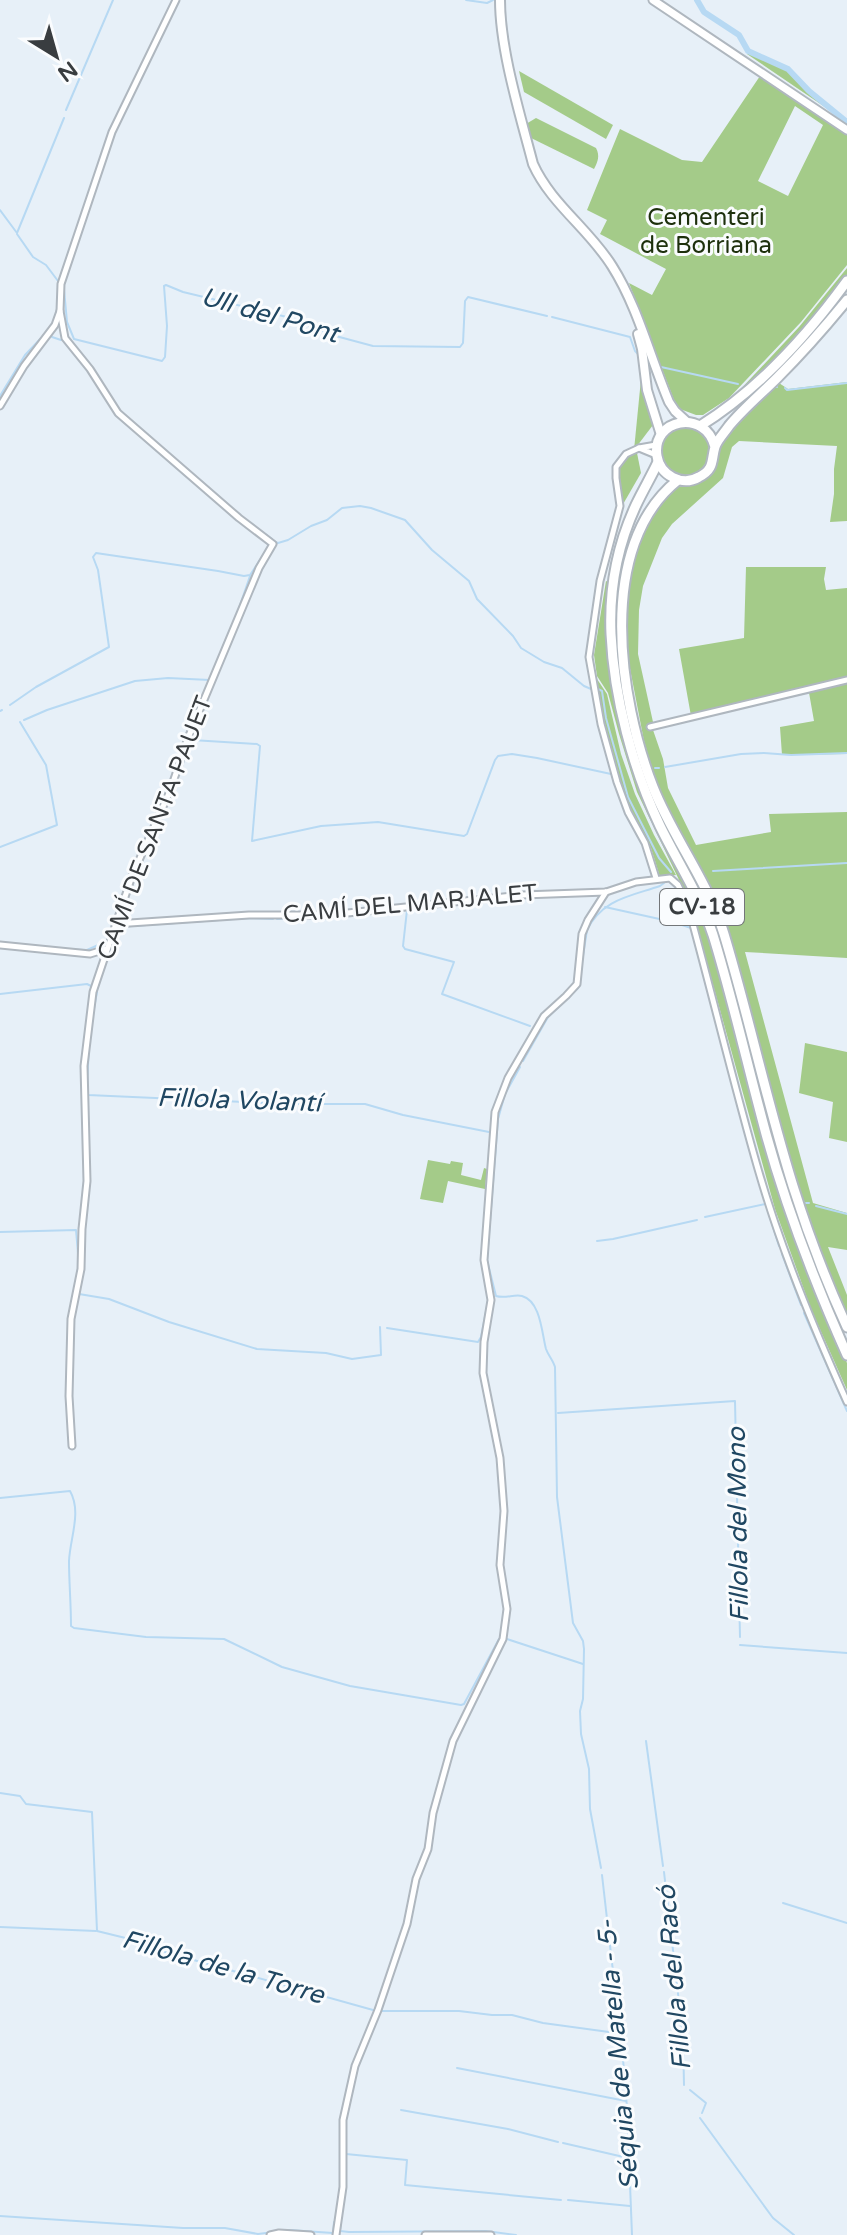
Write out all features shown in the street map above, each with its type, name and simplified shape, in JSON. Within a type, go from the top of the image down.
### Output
[{"type":"main road","points":[[500,0],[505,46],[533,164],[553,197],[595,242],[612,266],[669,402],[687,422],[700,426],[710,435],[715,447]]},
{"type":"main road","points":[[700,426],[730,408],[765,375],[847,281]]},
{"type":"main road","points":[[628,298],[642,349],[658,449],[666,473],[678,480]]},
{"type":"main road","name":"CV-18","points":[[847,300],[799,356],[736,418],[715,447],[714,460],[707,471],[694,480],[678,480],[663,492],[635,543],[624,583],[620,634],[631,709],[653,787],[670,826],[702,879],[723,930],[793,1185],[816,1253],[847,1327]]},
{"type":"main road","points":[[658,449],[673,425],[687,422]]},
{"type":"main road","name":"CV-18","points":[[658,449],[621,541],[610,606],[611,636],[623,713],[644,790],[661,829],[692,885],[713,935],[782,1188],[805,1256],[847,1355]]},
{"type":"street","points":[[0,406],[24,366],[49,335],[60,311],[61,284],[112,132],[176,0]]},
{"type":"street","points":[[653,0],[847,130]]},
{"type":"street","name":"CAMÍ DE SANTA PAUET","points":[[60,311],[65,338],[90,369],[118,413],[273,544],[259,568],[188,738],[170,791],[132,876],[93,992],[84,1066],[87,1181],[81,1269],[71,1319],[69,1396],[72,1446]]},
{"type":"street","points":[[658,449],[639,448],[626,454],[616,467],[620,506],[600,581],[589,657],[601,724],[617,782],[628,812],[649,851],[656,878],[670,878],[676,882],[688,906],[759,1172],[804,1304],[847,1402]]},
{"type":"street","points":[[639,448],[658,449]]},
{"type":"street","points":[[650,727],[847,680]]},
{"type":"street","name":"CAMÍ DEL MARJALET","points":[[115,924],[249,915],[328,915],[523,895],[606,892],[656,878]]},
{"type":"street","points":[[336,2235],[343,2187],[343,2120],[355,2066],[407,1924],[453,1741],[503,1639],[507,1609],[500,1565],[504,1511],[500,1458],[483,1373],[491,1300],[484,1260],[495,1112],[508,1078],[544,1016],[577,984],[585,924],[606,892]]},
{"type":"street","points":[[0,945],[90,954],[107,948]]},
{"type":"street","points":[[270,2235],[311,2235]]},
{"type":"street","points":[[425,2235],[491,2235]]},
{"type":"green space","points":[[749,51],[788,69],[808,91],[844,120],[747,54]]},
{"type":"green space","points":[[519,71],[613,125],[606,139],[524,92]]},
{"type":"green space","name":"Cementeri de Borriana","points":[[760,76],[847,133],[847,265],[801,322],[729,398],[703,415],[696,415],[680,409],[674,400],[629,283],[652,295],[666,269],[600,234],[607,220],[587,210],[620,129],[682,160],[702,162]],"holes":[[[795,106],[823,125],[788,196],[758,181]]]},
{"type":"green space","points":[[536,118],[596,148],[598,158],[594,169],[529,137],[526,124]]},
{"type":"green space","points":[[847,268],[847,275],[809,322],[739,395],[737,393],[799,327]]},
{"type":"green space","points":[[642,369],[656,421],[634,450]]},
{"type":"green space","points":[[847,382],[847,521],[830,522],[837,446],[739,441],[732,447],[723,478],[672,524],[662,538],[643,586],[638,654],[668,788],[696,845],[771,832],[769,814],[847,812],[847,958],[745,952],[813,1203],[847,1213],[847,1250],[828,1247],[847,1295],[847,1316],[812,1232],[791,1167],[725,923],[706,877],[671,816],[656,782],[644,741],[626,648],[625,603],[631,568],[654,513],[674,488],[696,483],[714,468],[722,443],[732,429],[779,383],[788,389]]},
{"type":"green space","points":[[685,427],[702,434],[709,451],[702,468],[685,475],[668,468],[661,451],[668,434]]},
{"type":"green space","points":[[637,453],[641,473],[622,506],[619,468],[626,457]]},
{"type":"green space","points":[[746,567],[826,567],[826,590],[847,588],[847,754],[782,755],[780,727],[814,721],[808,687],[691,716],[679,649],[744,638]]},
{"type":"green space","points":[[606,581],[610,650],[631,762],[646,803],[707,930],[784,1207],[817,1298],[847,1363],[847,1390],[811,1309],[775,1209],[691,905],[637,792],[608,693],[597,676],[594,655]]},
{"type":"green space","points":[[595,676],[607,694],[621,754],[635,794],[676,875],[660,877],[651,848],[630,808],[618,777]]},
{"type":"green space","points":[[805,1043],[847,1052],[847,1142],[829,1138],[833,1102],[799,1093]]},
{"type":"green space","points":[[428,1160],[463,1163],[461,1175],[481,1180],[484,1168],[487,1169],[485,1189],[448,1181],[443,1203],[420,1199]]},
{"type":"waterway","points":[[66,110],[113,0]]},
{"type":"waterway","points":[[466,0],[487,3],[493,0]]},
{"type":"waterway","points":[[697,0],[704,12],[739,35],[748,51],[788,69],[847,122]]},
{"type":"waterway","points":[[0,210],[17,233],[64,118]]},
{"type":"waterway","name":"Ull del Pont","points":[[17,234],[33,257],[46,265],[58,281]]},
{"type":"waterway","name":"Ull del Pont","points":[[64,289],[67,322],[74,339],[162,361],[165,357],[167,326],[166,285],[183,292],[291,318],[332,335],[373,346],[460,347],[468,297],[547,316]]},
{"type":"waterway","name":"Ull del Pont","points":[[552,317],[630,337],[639,355]]},
{"type":"waterway","points":[[0,396],[25,355],[44,335]]},
{"type":"waterway","points":[[52,337],[61,340]]},
{"type":"waterway","points":[[76,347],[98,377]]},
{"type":"waterway","name":"Ull del Pont","points":[[661,367],[738,384]]},
{"type":"waterway","name":"Ull del Pont","points":[[785,388],[847,383]]},
{"type":"waterway","points":[[130,420],[177,461]]},
{"type":"waterway","name":"Séquia de Matella - 5-","points":[[273,541],[288,540],[327,520],[342,508],[371,508],[405,520],[432,550],[469,581],[477,599],[521,648],[544,662],[562,668],[591,689]]},
{"type":"waterway","points":[[239,515],[272,539]]},
{"type":"waterway","name":"Séquia de Matella - 5-","points":[[10,705],[109,647],[98,570],[93,557],[96,553],[244,576],[250,575],[268,548]]},
{"type":"waterway","points":[[238,611],[250,576]]},
{"type":"waterway","points":[[24,720],[135,681],[168,678],[210,680]]},
{"type":"waterway","name":"Séquia de Matella - 5-","points":[[598,689],[602,691],[606,718],[628,797],[659,858],[671,872]]},
{"type":"waterway","points":[[0,847],[57,825],[46,765],[20,722]]},
{"type":"waterway","points":[[172,792],[192,740],[257,744],[260,746],[252,841],[321,826],[378,822],[464,836],[498,756],[512,754],[611,774]]},
{"type":"waterway","points":[[665,767],[741,754],[847,753]]},
{"type":"waterway","points":[[713,871],[847,863]]},
{"type":"waterway","name":"Séquia de Matella - 5-","points":[[523,1061],[548,1017],[578,988],[587,930],[593,920],[618,900],[664,883]]},
{"type":"waterway","points":[[605,907],[691,928],[722,1045]]},
{"type":"waterway","points":[[393,911],[407,910],[405,949],[454,962],[442,994],[530,1026]]},
{"type":"waterway","points":[[277,919],[331,917]]},
{"type":"waterway","points":[[116,930],[118,927],[273,919]]},
{"type":"waterway","points":[[0,942],[38,946]]},
{"type":"waterway","points":[[60,949],[87,950],[105,942]]},
{"type":"waterway","name":"Fillola Volantí","points":[[0,994],[91,986]]},
{"type":"waterway","name":"Fillola Volantí","points":[[93,1014],[97,992]]},
{"type":"waterway","name":"Fillola Volantí","points":[[87,1086],[89,1045]]},
{"type":"waterway","name":"Séquia de Matella - 5-","points":[[520,1067],[505,1094],[498,1119],[487,1260],[496,1296],[522,1296],[533,1304],[540,1319],[546,1349],[555,1367],[557,1497],[573,1623],[584,1649],[581,1734],[589,1769],[590,1809],[601,1868]]},
{"type":"waterway","name":"Fillola Volantí","points":[[87,1092],[88,1095],[289,1104],[365,1104],[489,1132]]},
{"type":"waterway","points":[[744,1129],[766,1205]]},
{"type":"waterway","points":[[705,1217],[765,1204]]},
{"type":"waterway","points":[[816,1206],[847,1214]]},
{"type":"waterway","points":[[768,1211],[779,1246]]},
{"type":"waterway","points":[[597,1241],[697,1220]]},
{"type":"waterway","points":[[0,1232],[76,1230],[79,1265],[74,1293]]},
{"type":"waterway","points":[[782,1254],[801,1305]]},
{"type":"waterway","points":[[79,1294],[109,1299],[169,1322],[257,1349],[326,1353],[352,1359],[381,1355],[380,1327]]},
{"type":"waterway","points":[[387,1328],[478,1342],[488,1301]]},
{"type":"waterway","points":[[804,1313],[847,1411]]},
{"type":"waterway","name":"Fillola del Mono","points":[[558,1413],[735,1401],[740,1637]]},
{"type":"waterway","points":[[0,1498],[70,1491],[75,1508],[69,1561],[71,1626],[74,1628],[146,1637],[224,1639],[282,1667],[350,1686],[461,1705],[499,1639]]},
{"type":"waterway","points":[[507,1639],[583,1664]]},
{"type":"waterway","name":"Fillola del Mono","points":[[740,1645],[847,1653]]},
{"type":"waterway","name":"Fillola del Racó","points":[[646,1741],[663,1866]]},
{"type":"waterway","name":"Fillola de la Torre","points":[[0,1793],[20,1796],[26,1804],[92,1812],[97,1931],[373,2010]]},
{"type":"waterway","name":"Fillola del Racó","points":[[664,1872],[683,2037],[684,2085]]},
{"type":"waterway","name":"Séquia de Matella - 5-","points":[[602,1875],[623,2059],[632,2235]]},
{"type":"waterway","points":[[783,1903],[847,1923]]},
{"type":"waterway","points":[[0,1927],[96,1931]]},
{"type":"waterway","name":"Fillola de la Torre","points":[[380,2011],[512,2015],[543,2023],[609,2032],[618,2037]]},
{"type":"waterway","points":[[457,2068],[626,2101]]},
{"type":"waterway","name":"Fillola del Racó","points":[[690,2090],[706,2103],[702,2113]]},
{"type":"waterway","points":[[401,2110],[508,2129],[558,2142]]},
{"type":"waterway","name":"Fillola del Racó","points":[[700,2118],[773,2218],[794,2235]]},
{"type":"waterway","points":[[563,2143],[628,2158]]},
{"type":"waterway","points":[[346,2154],[407,2160],[405,2185],[561,2200]]},
{"type":"waterway","points":[[568,2200],[630,2206]]},
{"type":"waterway","points":[[0,2216],[225,2228],[258,2234],[289,2230],[333,2233],[334,2222]]},
{"type":"waterway","points":[[341,2223],[340,2231],[349,2232],[486,2231],[516,2235]]}]
